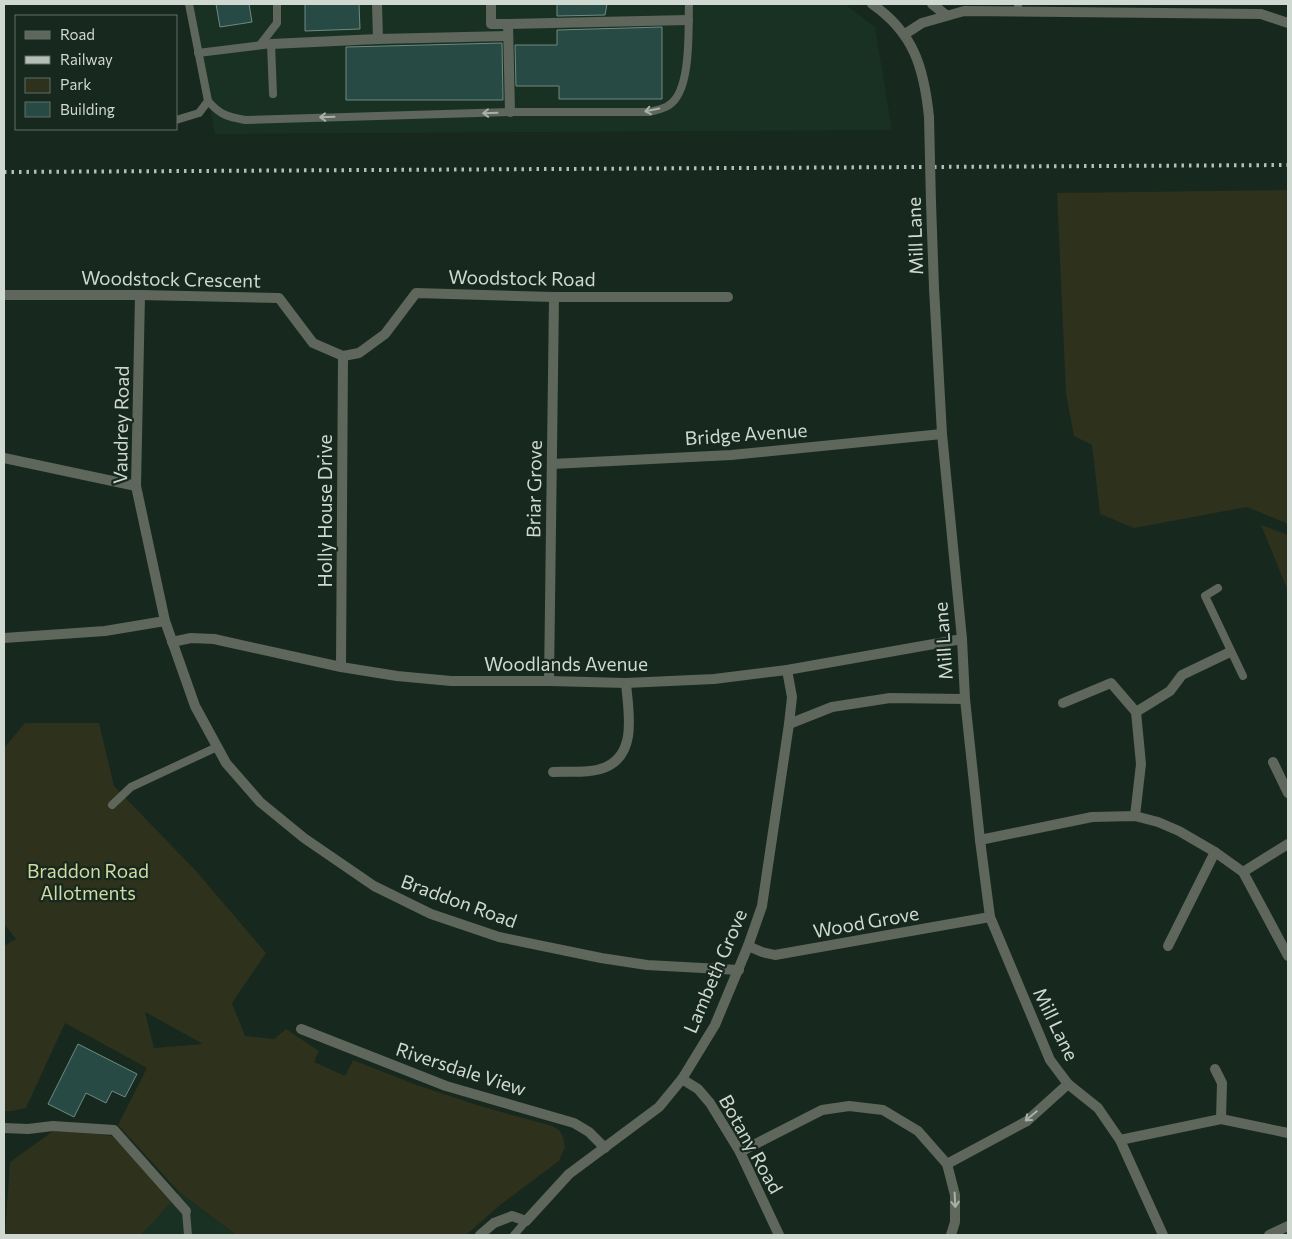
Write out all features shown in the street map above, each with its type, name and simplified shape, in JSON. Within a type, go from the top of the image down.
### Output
[{"type":"street","points":[[377,4],[378,39]]},
{"type":"street","points":[[491,4],[491,24],[688,20]]},
{"type":"street","points":[[932,4],[946,15]]},
{"type":"street","name":"Mill Lane","points":[[879,6],[905,34],[920,66],[926,88],[929,118],[934,288],[942,434],[962,639],[965,699],[990,917],[1050,1060],[1068,1084],[1098,1108],[1120,1140],[1163,1235]]},
{"type":"street","points":[[905,34],[922,23],[946,15],[964,11],[1018,8],[1261,14],[1288,23]]},
{"type":"street","points":[[508,24],[510,112]]},
{"type":"street","points":[[266,44],[508,36]]},
{"type":"street","name":"Woodstock Road","points":[[343,356],[359,353],[385,334],[416,293],[554,297],[728,298]]},
{"type":"street","name":"Woodstock Crescent","points":[[4,295],[279,298],[313,343],[343,356]]},
{"type":"street","name":"Vaudrey Road","points":[[140,295],[136,486],[165,621],[172,642]]},
{"type":"street","name":"Briar Grove","points":[[549,681],[554,297]]},
{"type":"street","name":"Holly House Drive","points":[[341,667],[343,356]]},
{"type":"street","name":"Bridge Avenue","points":[[552,464],[731,455],[942,434]]},
{"type":"street","points":[[4,458],[136,486]]},
{"type":"street","points":[[4,638],[105,631],[165,621]]},
{"type":"street","name":"Woodlands Avenue","points":[[172,642],[191,638],[214,639],[341,667],[397,676],[451,681],[626,683],[714,679],[787,670],[962,639]]},
{"type":"street","name":"Braddon Road","points":[[172,642],[195,706],[226,763],[260,802],[304,838],[374,886],[432,914],[499,938],[647,965],[739,970]]},
{"type":"street","points":[[1136,712],[1170,691],[1182,675],[1230,652]]},
{"type":"street","name":"Lambeth Grove","points":[[526,1220],[568,1174],[659,1107],[682,1079],[715,1025],[739,970],[762,906],[790,724],[792,697],[787,670]]},
{"type":"street","points":[[552,772],[585,771],[606,767],[618,758],[625,748],[629,737],[626,683]]},
{"type":"street","points":[[1063,703],[1111,683],[1136,712],[1140,764],[1135,816]]},
{"type":"street","points":[[790,724],[832,707],[890,698],[965,699]]},
{"type":"street","points":[[1273,762],[1288,793]]},
{"type":"street","points":[[980,840],[1092,818],[1135,816],[1158,822],[1179,831],[1215,852],[1243,872],[1288,956]]},
{"type":"street","points":[[1243,872],[1288,844]]},
{"type":"street","points":[[1168,946],[1215,852]]},
{"type":"street","name":"Wood Grove","points":[[748,946],[775,955],[990,917]]},
{"type":"street","name":"Riversdale View","points":[[301,1029],[446,1086],[574,1122],[589,1132],[605,1148]]},
{"type":"street","points":[[1215,1070],[1222,1083],[1221,1119]]},
{"type":"street","name":"Botany Road","points":[[682,1079],[698,1088],[710,1103],[740,1152],[779,1235]]},
{"type":"street","points":[[948,1164],[1027,1121],[1068,1084]]},
{"type":"street","points":[[740,1152],[822,1110],[849,1106],[883,1110],[918,1131],[948,1164],[955,1195],[955,1222],[951,1235]]},
{"type":"street","points":[[1120,1140],[1221,1119],[1288,1134]]},
{"type":"street","points":[[4,1128],[28,1129],[53,1126],[114,1130],[186,1211]]},
{"type":"street","points":[[480,1235],[494,1223],[512,1216],[526,1220]]},
{"type":"street","points":[[1270,1235],[1288,1226]]},
{"type":"lane","points":[[189,4],[208,101],[216,111],[229,117],[245,120],[510,112],[650,112],[670,105],[677,97],[682,86],[688,62],[689,4]]},
{"type":"lane","points":[[272,94],[266,44],[277,23],[277,4]]},
{"type":"lane","points":[[198,53],[266,44]]},
{"type":"lane","points":[[178,119],[199,113],[208,101]]},
{"type":"lane","points":[[1218,588],[1205,596],[1243,676]]},
{"type":"lane","points":[[112,805],[131,787],[217,747]]},
{"type":"lane","points":[[186,1211],[188,1235]]},
{"type":"lane","points":[[514,1235],[526,1220]]},
{"type":"shaded area","points":[[191,4],[845,4],[875,27],[892,130],[215,134]]},
{"type":"shaded area","points":[[179,1192],[236,1235],[141,1235]]},
{"type":"green space","points":[[1288,190],[1288,524],[1247,507],[1134,528],[1100,514],[1092,445],[1074,436],[1066,394],[1057,193]]},
{"type":"green space","points":[[1261,525],[1288,535],[1288,591]]},
{"type":"green space","name":"Braddon Road Allotments","points":[[25,723],[99,723],[114,786],[196,871],[266,953],[232,1003],[245,1036],[274,1039],[286,1029],[319,1051],[314,1062],[345,1076],[353,1060],[414,1084],[480,1106],[552,1126],[559,1130],[565,1147],[559,1161],[500,1205],[466,1235],[236,1235],[179,1192],[118,1125],[147,1068],[65,1023],[26,1108],[4,1111],[4,946],[16,939],[4,924],[4,748]],"holes":[[[145,1012],[203,1044],[154,1048]]]},
{"type":"green space","points":[[56,1129],[112,1136],[172,1201],[141,1235],[5,1235],[10,1162]]},
{"type":"building","points":[[216,4],[249,4],[252,22],[220,27]]},
{"type":"building","points":[[305,4],[359,4],[360,29],[305,31]]},
{"type":"building","points":[[557,4],[607,4],[605,15],[557,16]]},
{"type":"building","points":[[662,27],[662,99],[559,99],[559,86],[516,86],[515,45],[557,45],[557,30]]},
{"type":"building","points":[[502,43],[503,100],[346,100],[346,47]]},
{"type":"building","points":[[78,1044],[137,1074],[125,1097],[112,1091],[106,1103],[86,1093],[74,1117],[48,1104]]},
{"type":"railway","points":[[4,172],[1288,165]]}]
